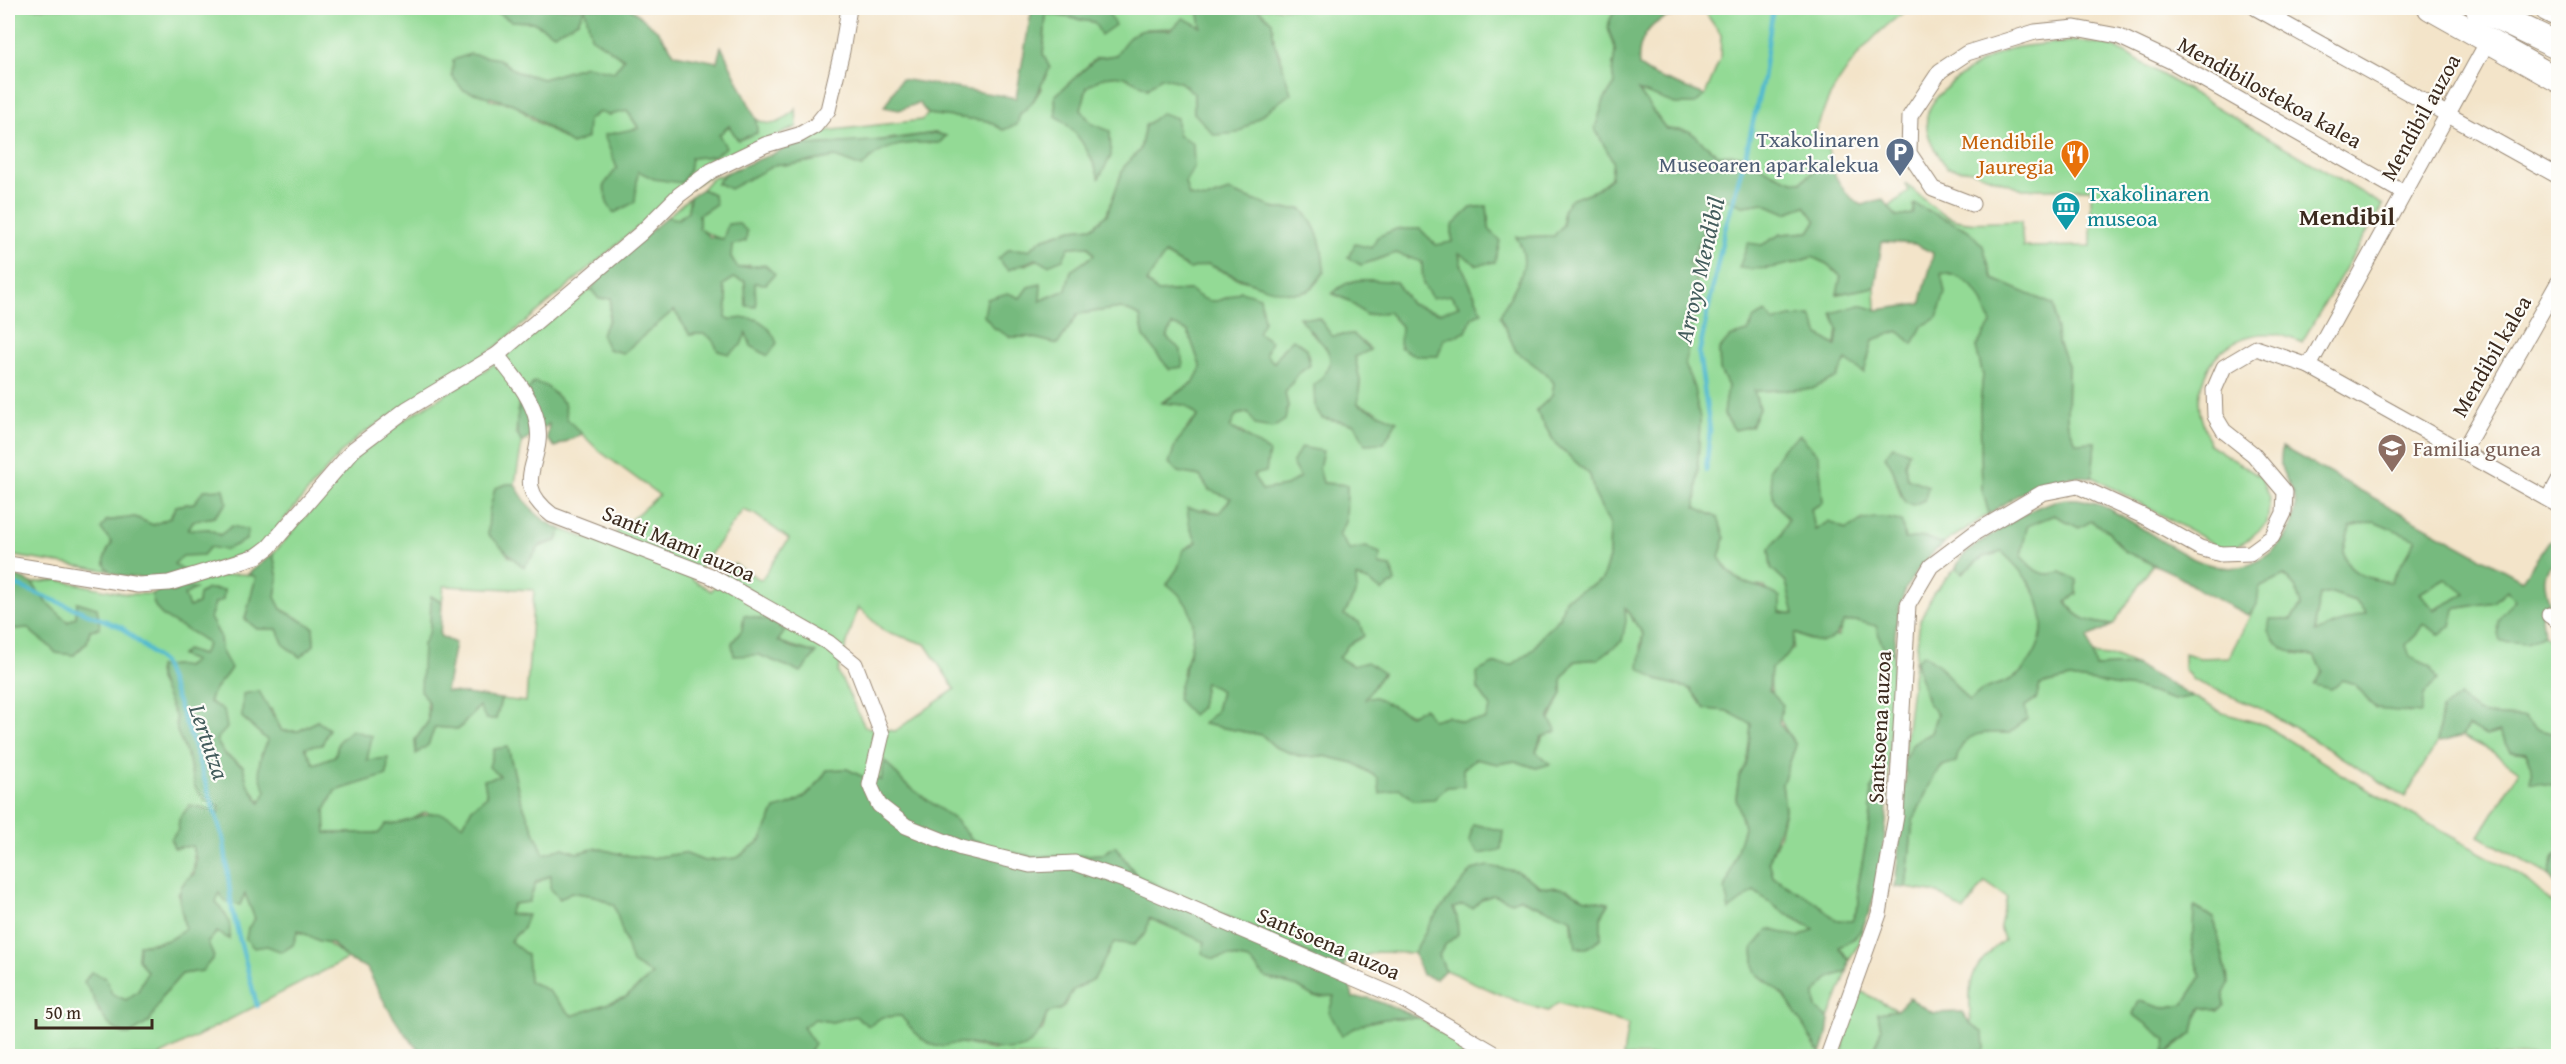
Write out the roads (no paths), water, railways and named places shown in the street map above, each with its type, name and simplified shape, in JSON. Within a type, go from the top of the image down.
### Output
[{"type":"highway","points":[[2479,8],[2559,46]]},
{"type":"highway","points":[[2506,8],[2559,38]]},
{"type":"highway","points":[[2548,8],[2559,14]]},
{"type":"main road","points":[[2430,8],[2559,80]]},
{"type":"street","points":[[8,564],[138,585],[169,583],[257,556],[269,547],[354,449],[407,409],[496,354],[641,232],[679,195],[711,171],[765,145],[799,135],[815,126],[828,110],[842,51],[849,8]]},
{"type":"street","points":[[2256,8],[2559,176]]},
{"type":"street","name":"Mendibilostekoa kalea","points":[[1972,204],[1933,189],[1909,153],[1910,116],[1940,71],[1967,52],[2035,32],[2075,28],[2118,36],[2171,61],[2404,193]]},
{"type":"street","name":"Mendibil auzoa","points":[[2309,366],[2488,40]]},
{"type":"street","name":"Mendibil kalea","points":[[2463,451],[2559,283]]},
{"type":"street","name":"Santsoena auzoa","points":[[1828,1056],[1879,914],[1896,816],[1908,605],[1931,566],[1976,532],[2042,493],[2078,486],[2143,516],[2200,548],[2221,554],[2250,553],[2272,537],[2284,513],[2285,492],[2253,454],[2223,431],[2215,416],[2214,390],[2224,367],[2256,348],[2309,366]]},
{"type":"street","name":"Santi Mami auzoa","points":[[496,354],[528,397],[538,423],[530,478],[537,503],[552,515],[711,576],[745,593],[829,643],[855,664],[882,734],[870,785],[879,805],[906,826],[961,848],[1029,865],[1074,863],[1135,884]]},
{"type":"street","points":[[2309,366],[2554,502],[2559,482]]},
{"type":"street","name":"Santsoena auzoa","points":[[1135,884],[1398,997],[1499,1056]]},
{"type":"waterway","name":"Arroyo Mendibil","points":[[1706,470],[1710,430],[1699,354],[1724,233],[1746,153],[1763,78],[1773,8]]},
{"type":"waterway","name":"Lertutza","points":[[8,582],[121,627],[163,663],[192,740],[224,841],[232,910],[257,1006]]},
{"type":"place","name":"Txakolinaren Museoaren aparkalekua","points":[[1900,178]]},
{"type":"place","name":"Mendibile Jauregia","points":[[2075,180]]},
{"type":"place","name":"Txakolinaren museoa","points":[[2066,232]]},
{"type":"place","name":"Familia gunea","points":[[2392,474]]},
{"type":"district","name":"Mendibil","points":[[2347,217]]}]
